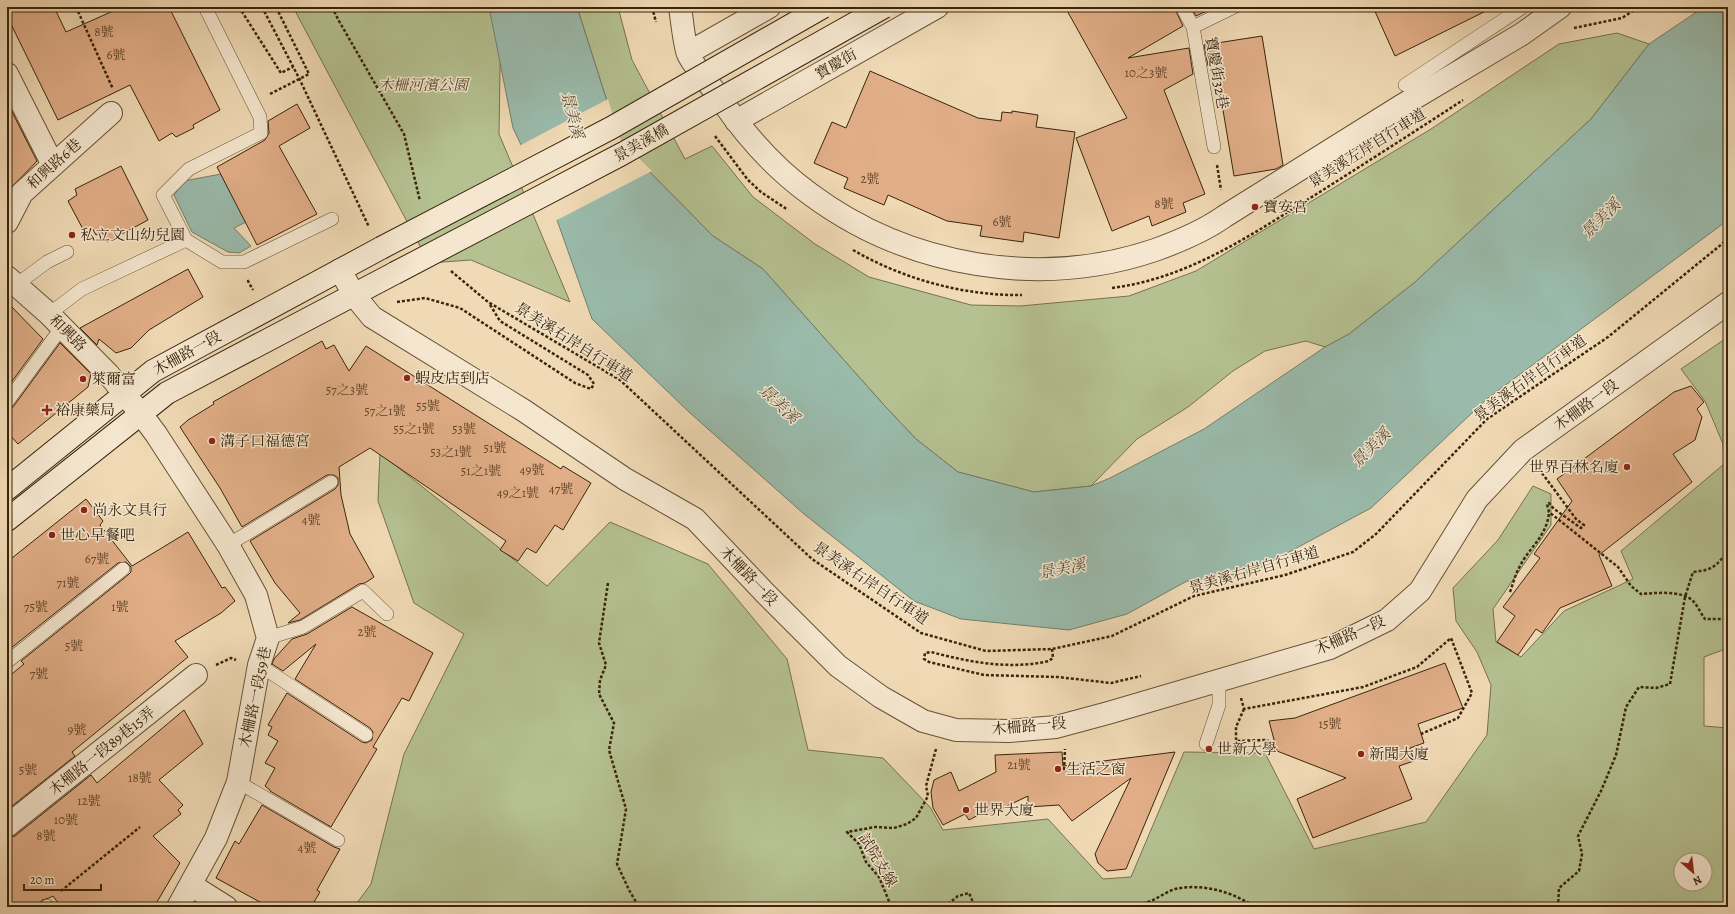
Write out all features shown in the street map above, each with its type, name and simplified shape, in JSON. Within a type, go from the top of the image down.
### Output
[{"type":"street","points":[[680,7],[688,53],[736,121],[765,155],[789,178],[811,195],[842,215],[876,234],[930,254],[985,266],[1037,270],[1088,267],[1127,259],[1202,231],[1401,106],[1522,34],[1560,7]]},
{"type":"street","points":[[688,53],[769,7]]},
{"type":"street","name":"景美溪橋","points":[[340,270],[611,128],[823,7]]},
{"type":"street","name":"景美溪橋","points":[[354,295],[622,154],[884,7]]},
{"type":"street","name":"寶慶街","points":[[736,121],[937,7]]},
{"type":"street","points":[[7,74],[53,165]]},
{"type":"street","name":"和興路6巷","points":[[7,222],[22,193],[111,113]]},
{"type":"street","name":"木柵路一段","points":[[7,489],[154,370],[340,270],[354,295],[372,317],[523,410],[625,478],[695,519],[765,593],[838,666],[881,698],[923,721],[956,730],[1009,731],[1056,727],[1330,648],[1387,620],[1420,591],[1477,499],[1523,450],[1728,302]]},
{"type":"street","name":"和興路","points":[[12,281],[56,320],[110,375],[124,394]]},
{"type":"street","name":"木柵路一段","points":[[7,520],[167,392],[354,295]]},
{"type":"street","name":"木柵路一段59巷","points":[[124,394],[156,434],[228,545],[256,595],[268,638],[259,665],[238,782],[216,838],[192,885],[178,907]]},
{"type":"street","name":"木柵路一段89巷15弄","points":[[7,826],[196,675]]},
{"type":"street","points":[[192,885],[226,907]]},
{"type":"lane","points":[[205,7],[260,117],[261,134],[190,169],[163,195],[186,240],[222,262],[244,262],[332,219]]},
{"type":"lane","name":"寶慶街32巷","points":[[1182,7],[1193,28],[1214,147]]},
{"type":"lane","points":[[1193,28],[1234,7]]},
{"type":"lane","points":[[1405,85],[1522,7]]},
{"type":"lane","points":[[7,402],[56,320],[82,289],[186,240]]},
{"type":"lane","points":[[12,281],[67,252]]},
{"type":"lane","points":[[228,545],[331,482]]},
{"type":"lane","points":[[7,662],[123,569]]},
{"type":"lane","points":[[268,638],[303,627],[363,591],[388,614]]},
{"type":"lane","points":[[259,665],[366,735]]},
{"type":"lane","points":[[1206,744],[1219,705],[1219,680]]},
{"type":"lane","points":[[238,782],[338,840]]},
{"type":"path","points":[[76,7],[121,107],[111,113]]},
{"type":"path","points":[[239,7],[281,73],[293,67]]},
{"type":"path","points":[[262,7],[300,80],[369,227]]},
{"type":"path","points":[[253,104],[309,74],[276,7]]},
{"type":"path","points":[[332,7],[339,22],[404,134],[417,196],[420,203]]},
{"type":"path","points":[[1568,29],[1622,18],[1639,7]]},
{"type":"path","name":"景美溪左岸自行車道","points":[[1108,289],[1137,285],[1198,264],[1253,233],[1382,153],[1466,98]]},
{"type":"path","points":[[717,139],[748,180],[761,192],[792,213]]},
{"type":"path","points":[[1214,147],[1225,216]]},
{"type":"path","name":"景美溪右岸自行車道","points":[[448,265],[451,272],[488,302],[620,380],[812,559],[921,633],[986,651],[1052,649],[1112,636],[1194,596],[1285,575],[1353,552],[1376,534],[1487,419],[1608,336],[1728,239]]},
{"type":"path","points":[[847,247],[879,265],[939,286],[1006,295],[1028,295]]},
{"type":"path","points":[[397,302],[425,298],[460,308],[575,383],[591,388],[594,384],[588,376],[500,322],[488,302]]},
{"type":"path","points":[[1510,592],[1519,567],[1538,541],[1548,524],[1549,512],[1547,504],[1549,503],[1554,510],[1581,528],[1584,525],[1576,518],[1538,467]]},
{"type":"path","points":[[1549,512],[1618,567],[1630,586],[1641,594],[1665,592],[1685,597],[1693,600],[1705,619],[1728,619]]},
{"type":"path","points":[[1558,907],[1559,888],[1579,871],[1582,854],[1578,836],[1602,791],[1616,755],[1626,707],[1639,687],[1656,688],[1670,684],[1685,597],[1693,572],[1707,571],[1719,562],[1728,550]]},
{"type":"path","points":[[608,583],[599,643],[606,665],[600,680],[599,694],[614,723],[609,750],[626,809],[618,864],[629,890],[639,907]]},
{"type":"path","points":[[1244,709],[1363,687],[1417,667],[1452,638],[1472,694],[1458,718],[1421,734]]},
{"type":"path","points":[[1052,649],[1053,658],[1043,662],[1006,664],[971,662],[930,652],[925,653],[924,659],[929,662],[984,675],[1058,676],[1111,683],[1145,675]]},
{"type":"path","points":[[196,675],[231,658],[259,665]]},
{"type":"path","points":[[1241,698],[1244,709],[1236,727],[1236,741],[1266,740],[1273,743]]},
{"type":"path","name":"試院支線","points":[[932,907],[920,905],[890,906],[879,877],[866,862],[859,844],[848,832],[875,827],[894,828],[907,824],[916,818],[928,796],[926,786],[937,744]]},
{"type":"path","points":[[1064,770],[1065,748]]},
{"type":"path","points":[[60,892],[140,827]]},
{"type":"path","points":[[1108,907],[1117,903],[1144,903],[1162,896],[1174,889],[1197,887],[1224,892],[1255,907]]},
{"type":"path","points":[[944,907],[958,896],[969,893],[975,907]]},
{"type":"green space","name":"木柵河濱公園","points":[[293,7],[501,7],[499,134],[570,302],[471,260],[429,263]]},
{"type":"green space","points":[[577,7],[618,7],[632,60],[685,159],[712,146],[753,197],[815,244],[869,277],[971,305],[1020,306],[1129,296],[1196,271],[1431,129],[1559,44],[1617,33],[1649,44],[1591,119],[1414,283],[1349,334],[1325,347],[1306,341],[1265,351],[1233,371],[1188,407],[1137,439],[1091,486],[1034,492],[958,472],[916,439],[763,269],[713,236],[620,142]]},
{"type":"green space","points":[[1728,337],[1728,648],[1704,657],[1704,726],[1728,728],[1728,898],[1725,907],[354,907],[371,884],[404,754],[464,634],[414,603],[378,501],[380,453],[547,586],[610,522],[708,564],[787,659],[808,750],[883,758],[930,807],[943,830],[1048,819],[1103,879],[1131,877],[1184,752],[1265,753],[1314,849],[1426,822],[1487,735],[1491,685],[1477,652],[1456,621],[1453,588],[1498,540],[1533,486],[1551,494],[1551,525],[1493,609],[1496,642],[1521,657],[1564,611],[1633,579],[1621,551],[1724,464],[1723,444],[1705,401],[1681,369]]},
{"type":"water","name":"景美溪","points":[[489,7],[577,7],[620,142],[713,236],[763,269],[916,439],[958,472],[1034,492],[1091,486],[1110,478],[1204,429],[1325,347],[1349,334],[1414,283],[1591,119],[1649,44],[1704,7],[1728,7],[1728,220],[1488,398],[1371,508],[1252,572],[1187,581],[1127,614],[1069,630],[961,619],[914,601],[804,514],[690,413],[592,319],[557,220],[513,128]]},
{"type":"water","points":[[221,174],[246,222],[234,228],[251,246],[239,253],[228,252],[192,232],[174,195],[184,181]]},
{"type":"pier","points":[[608,99],[621,141],[652,171],[555,221],[519,146]]},
{"type":"building","points":[[7,7],[54,7],[66,32],[122,7],[169,7],[220,110],[193,125],[194,128],[176,137],[172,133],[159,141],[130,85],[58,120],[7,16]]},
{"type":"building","points":[[1065,7],[1174,7],[1183,26],[1128,58],[1189,48],[1193,74],[1164,90],[1205,194],[1183,203],[1186,212],[1152,226],[1149,216],[1112,231],[1076,138],[1127,118]]},
{"type":"building","points":[[1191,7],[1215,7],[1196,16]]},
{"type":"building","points":[[1373,7],[1494,7],[1395,56]]},
{"type":"building","points":[[1262,36],[1283,165],[1276,169],[1234,176],[1215,62],[1208,66],[1204,45]]},
{"type":"building","points":[[870,71],[978,118],[1001,121],[1002,112],[1012,113],[1012,111],[1038,115],[1036,127],[1075,132],[1059,238],[1024,232],[1023,242],[980,236],[982,226],[947,221],[888,195],[884,205],[844,188],[848,178],[814,163],[832,122],[846,128]]},
{"type":"building","points":[[7,102],[37,161],[7,192]]},
{"type":"building","points":[[297,104],[310,128],[279,146],[317,214],[257,245],[217,167],[265,140],[269,133],[268,121]]},
{"type":"building","points":[[121,166],[148,220],[107,242],[102,232],[96,235],[92,228],[85,233],[68,201],[77,195],[75,189]]},
{"type":"building","points":[[188,269],[203,297],[149,330],[131,348],[116,353],[99,339],[97,345],[80,328]]},
{"type":"building","points":[[7,302],[43,339],[7,388]]},
{"type":"building","points":[[322,341],[326,349],[334,345],[349,371],[366,346],[561,469],[563,466],[591,483],[563,530],[555,525],[536,553],[527,548],[518,561],[500,550],[506,541],[370,448],[339,467],[341,495],[350,534],[374,577],[365,583],[359,584],[300,620],[288,623],[300,613],[275,583],[250,541],[335,489],[338,485],[338,478],[334,475],[327,475],[242,527],[220,488],[180,427],[188,420],[214,404],[213,402]]},
{"type":"building","points":[[60,343],[91,374],[88,387],[18,444],[7,432],[7,410],[13,407]]},
{"type":"building","name":"世界百林名廈","points":[[1691,386],[1704,402],[1697,409],[1702,417],[1695,440],[1673,454],[1692,482],[1599,555],[1612,586],[1560,608],[1542,633],[1536,629],[1518,655],[1497,642],[1515,616],[1503,607],[1540,558],[1534,554],[1572,501],[1557,479],[1674,392]]},
{"type":"building","points":[[86,499],[103,521],[100,525],[132,566],[188,532],[222,588],[225,587],[235,601],[221,613],[175,641],[188,657],[72,752],[75,756],[7,810],[7,678],[24,664],[21,661],[131,572],[131,567],[126,562],[118,563],[11,648],[7,643],[7,562]]},
{"type":"building","points":[[352,607],[433,653],[409,701],[402,698],[373,747],[377,749],[331,827],[270,791],[265,786],[275,768],[265,763],[278,741],[268,735],[272,727],[268,725],[287,693],[362,742],[366,743],[372,740],[373,732],[370,728],[295,679],[316,644],[283,671],[272,664],[274,659],[292,639],[307,634]]},
{"type":"building","name":"新聞大廈","points":[[1445,663],[1463,708],[1418,724],[1424,743],[1410,748],[1414,761],[1399,766],[1412,799],[1313,838],[1297,799],[1346,778],[1277,751],[1269,721],[1295,718]]},
{"type":"building","points":[[184,710],[203,744],[159,780],[183,805],[178,810],[181,814],[153,836],[180,863],[154,907],[61,907],[53,896],[42,900],[39,907],[7,907],[7,838],[15,836],[91,775],[97,783]]},
{"type":"building","name":"世界大廈","points":[[1062,752],[1063,766],[1175,752],[1126,869],[1107,871],[1098,863],[1095,854],[1131,778],[1072,821],[1059,805],[1028,807],[1028,796],[988,815],[986,811],[969,820],[965,814],[943,825],[933,808],[931,792],[934,780],[951,772],[959,791],[996,772],[995,755]]},
{"type":"building","points":[[262,805],[334,847],[340,849],[317,890],[320,892],[311,907],[269,907],[216,878],[235,841],[239,844]]},
{"type":"place","name":"寶安宮","points":[[1255,207]]},
{"type":"place","name":"私立文山幼兒園","points":[[72,235]]},
{"type":"place","name":"蝦皮店到店","points":[[407,378]]},
{"type":"place","name":"萊爾富","points":[[83,379]]},
{"type":"place","name":"裕康藥局","points":[[47,410]]},
{"type":"place","name":"溝子口福德宮","points":[[212,441]]},
{"type":"place","name":"世界百林名廈","points":[[1627,467]]},
{"type":"place","name":"尚永文具行","points":[[84,510]]},
{"type":"place","name":"世心早餐吧","points":[[52,535]]},
{"type":"place","name":"世新大學","points":[[1209,749]]},
{"type":"place","name":"新聞大廈","points":[[1361,754]]},
{"type":"place","name":"生活之窗","points":[[1058,769]]},
{"type":"place","name":"世界大廈","points":[[966,810]]}]
